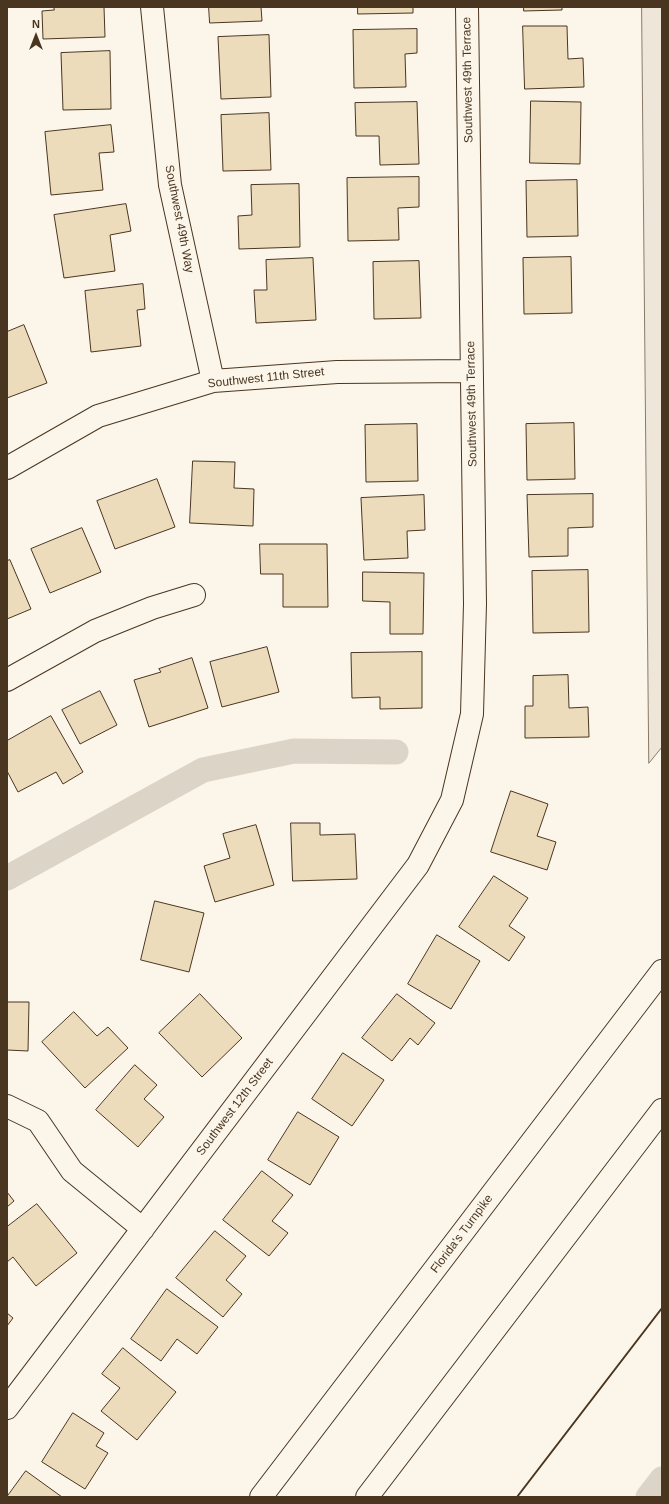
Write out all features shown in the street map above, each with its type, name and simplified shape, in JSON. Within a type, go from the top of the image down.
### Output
[{"type":"main road","name":"Southwest 49th Way","points":[[152,7],[170,185],[213,381]]},
{"type":"main road","name":"Southwest 49th Terrace","points":[[452,800],[472,714],[475,604],[467,7]]},
{"type":"main road","name":"Southwest 11th Street","points":[[7,468],[98,416],[213,381],[337,372],[471,371]]},
{"type":"main road","points":[[7,680],[94,631],[152,608],[194,595]]},
{"type":"main road","name":"Southwest 12th Street","points":[[7,1408],[418,865],[452,800]]},
{"type":"main road","name":"Florida's Turnpike","points":[[261,1497],[662,971]]},
{"type":"main road","points":[[7,1106],[38,1121],[72,1171],[143,1229]]},
{"type":"main road","points":[[367,1497],[662,1110]]},
{"type":"shaded area","points":[[642,7],[662,7],[662,747],[649,763]]},
{"type":"building","points":[[54,7],[104,7],[105,37],[43,39],[42,11],[54,10]]},
{"type":"building","points":[[209,7],[261,7],[262,21],[210,23]]},
{"type":"building","points":[[358,7],[413,7],[413,13],[358,14]]},
{"type":"building","points":[[524,7],[562,7],[562,10],[524,11]]},
{"type":"building","points":[[523,26],[567,26],[568,59],[583,58],[584,87],[525,89]]},
{"type":"building","points":[[417,29],[417,53],[405,54],[406,87],[354,88],[353,30]]},
{"type":"building","points":[[269,35],[271,97],[221,99],[218,37]]},
{"type":"building","points":[[110,51],[111,109],[63,110],[61,53]]},
{"type":"building","points":[[531,101],[581,102],[580,164],[530,163]]},
{"type":"building","points":[[417,102],[419,164],[380,165],[379,136],[356,136],[355,103]]},
{"type":"building","points":[[269,113],[271,170],[223,171],[221,115]]},
{"type":"building","points":[[111,125],[114,152],[99,153],[103,190],[51,195],[45,132]]},
{"type":"building","points":[[419,177],[419,207],[398,208],[399,240],[348,241],[347,178]]},
{"type":"building","points":[[577,180],[578,236],[527,237],[526,181]]},
{"type":"building","points":[[299,184],[300,247],[239,249],[238,216],[252,215],[251,185]]},
{"type":"building","points":[[126,204],[131,231],[110,235],[115,271],[64,278],[54,215]]},
{"type":"building","points":[[571,257],[572,313],[524,314],[523,258]]},
{"type":"building","points":[[313,258],[316,320],[256,323],[254,290],[267,290],[266,260]]},
{"type":"building","points":[[419,261],[421,318],[374,319],[373,262]]},
{"type":"building","points":[[143,284],[145,309],[137,310],[141,346],[91,352],[85,291]]},
{"type":"building","points":[[24,325],[47,383],[7,398],[7,332]]},
{"type":"building","points":[[574,423],[575,479],[527,480],[526,424]]},
{"type":"building","points":[[417,424],[418,481],[366,482],[365,425]]},
{"type":"building","points":[[193,461],[235,462],[234,488],[254,489],[253,526],[190,523]]},
{"type":"building","points":[[157,479],[175,527],[115,549],[97,501]]},
{"type":"building","points":[[593,494],[593,527],[568,528],[568,556],[529,557],[527,495]]},
{"type":"building","points":[[424,495],[425,530],[407,531],[408,558],[364,560],[361,498]]},
{"type":"building","points":[[82,528],[101,572],[50,593],[31,549]]},
{"type":"building","points":[[260,544],[327,544],[328,607],[283,607],[283,574],[261,574]]},
{"type":"building","points":[[10,560],[31,609],[7,619],[7,561]]},
{"type":"building","points":[[588,570],[589,632],[533,633],[532,571]]},
{"type":"building","points":[[363,572],[424,573],[423,634],[390,634],[390,602],[363,601]]},
{"type":"building","points":[[267,647],[279,692],[222,707],[210,662]]},
{"type":"building","points":[[422,652],[422,708],[380,709],[380,697],[352,698],[351,653]]},
{"type":"building","points":[[192,658],[208,708],[149,727],[134,680],[161,672],[159,669]]},
{"type":"building","points":[[568,675],[569,708],[588,707],[589,737],[525,738],[525,706],[533,706],[533,676]]},
{"type":"building","points":[[100,691],[117,725],[80,744],[62,710]]},
{"type":"building","points":[[51,716],[83,772],[63,784],[56,772],[18,792],[7,771],[7,741]]},
{"type":"building","points":[[511,791],[548,804],[537,836],[556,842],[547,870],[491,852]]},
{"type":"building","points":[[291,823],[320,823],[320,835],[355,834],[357,879],[293,881]]},
{"type":"building","points":[[256,825],[274,885],[215,902],[204,866],[230,858],[223,834]]},
{"type":"building","points":[[494,876],[528,898],[509,926],[525,937],[509,961],[459,927]]},
{"type":"building","points":[[155,901],[204,913],[189,972],[141,960]]},
{"type":"building","points":[[437,935],[480,961],[451,1009],[408,984]]},
{"type":"building","points":[[200,994],[242,1038],[202,1077],[159,1033]]},
{"type":"building","points":[[397,994],[435,1023],[418,1045],[410,1038],[392,1061],[362,1038]]},
{"type":"building","points":[[7,1002],[29,1002],[28,1051],[7,1050]]},
{"type":"building","points":[[74,1012],[97,1036],[108,1027],[128,1048],[85,1088],[42,1042]]},
{"type":"building","points":[[343,1053],[384,1080],[352,1126],[312,1099]]},
{"type":"building","points":[[135,1065],[157,1085],[144,1099],[164,1117],[138,1147],[96,1110]]},
{"type":"building","points":[[298,1112],[339,1137],[310,1185],[268,1160]]},
{"type":"building","points":[[262,1171],[293,1195],[272,1221],[288,1233],[269,1256],[223,1220]]},
{"type":"building","points":[[7,1192],[14,1201],[7,1207]]},
{"type":"building","points":[[37,1204],[77,1253],[36,1286],[13,1257],[7,1262],[7,1227]]},
{"type":"building","points":[[215,1231],[246,1256],[226,1280],[242,1294],[223,1317],[176,1278]]},
{"type":"building","points":[[167,1289],[218,1327],[197,1354],[177,1339],[161,1361],[131,1339]]},
{"type":"building","points":[[7,1313],[13,1318],[7,1326]]},
{"type":"building","points":[[123,1348],[176,1392],[137,1440],[101,1411],[120,1388],[102,1374]]},
{"type":"building","points":[[73,1413],[104,1433],[96,1446],[108,1453],[85,1489],[42,1462]]},
{"type":"building","points":[[26,1471],[62,1497],[7,1497]]},
{"type":"waterway","points":[[7,878],[203,770],[294,751],[396,752]]},
{"type":"waterway","points":[[648,1497],[662,1479]]},
{"type":"wall","points":[[517,1497],[662,1308]]}]
